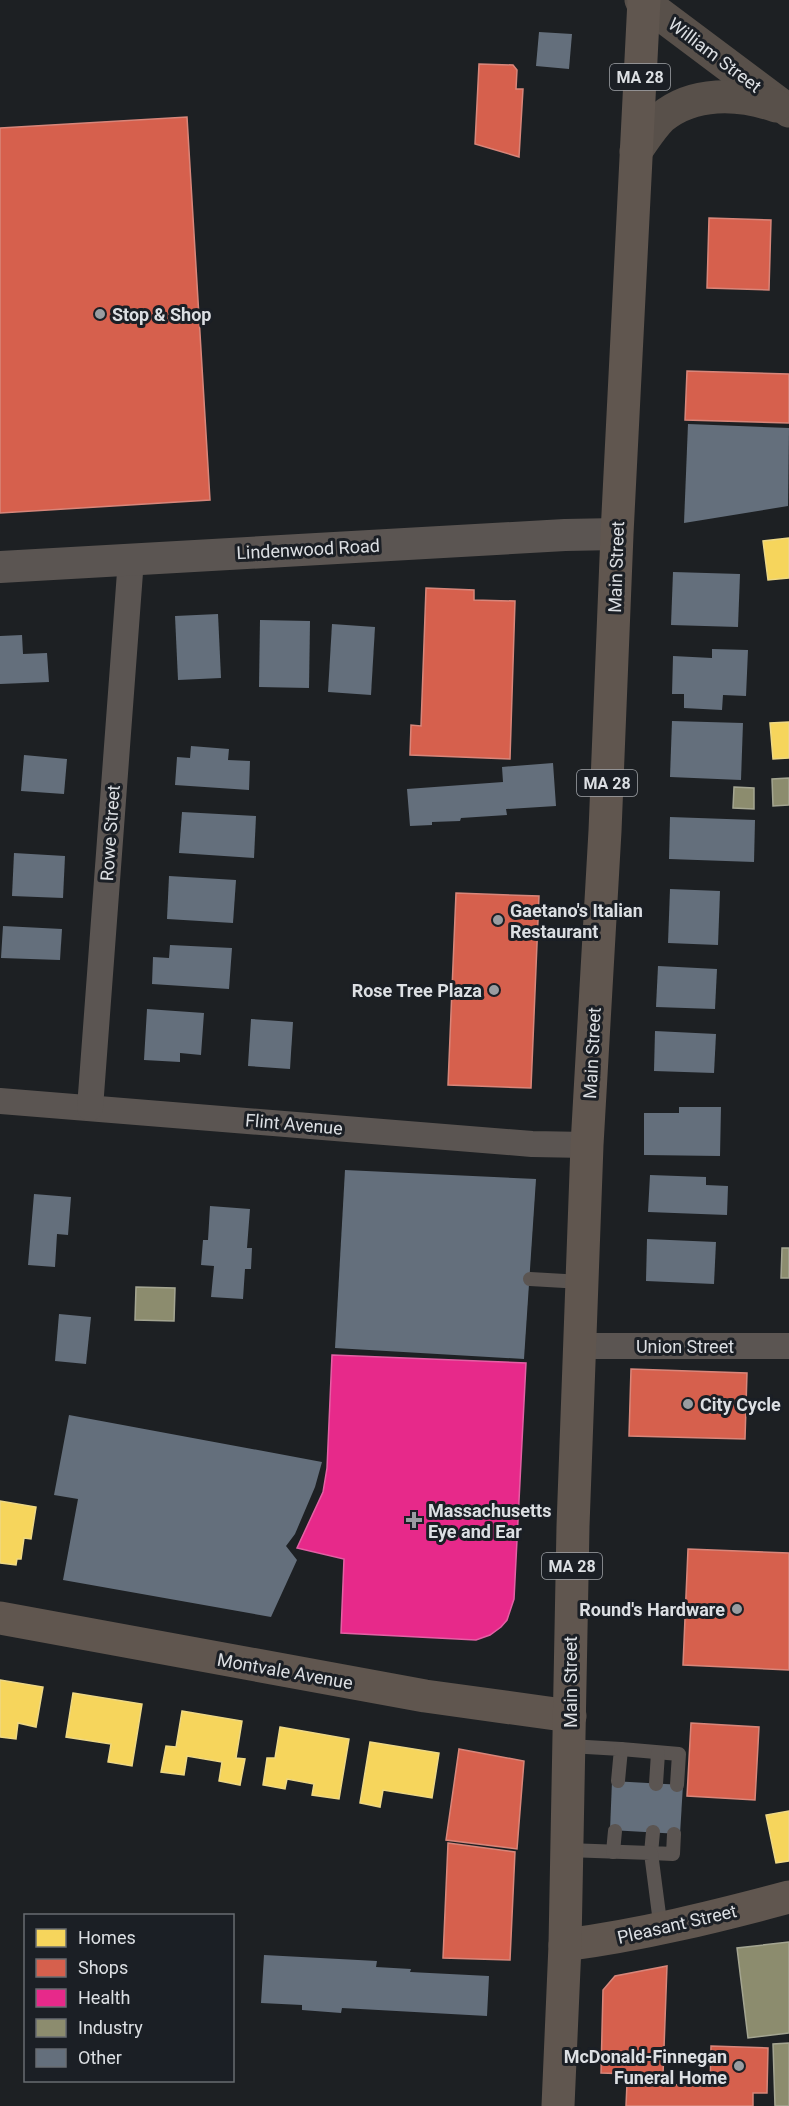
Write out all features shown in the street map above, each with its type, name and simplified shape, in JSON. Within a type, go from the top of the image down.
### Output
[{"type":"main road","name":"William Street","points":[[643,1],[788,111]]},
{"type":"main road","name":"Main Street","points":[[558,2106],[565,1945],[573,1526],[587,1145],[605,831],[643,1]]},
{"type":"main road","points":[[636,151],[661,118],[690,102],[705,98],[754,99],[788,111]]},
{"type":"main road","name":"Montvale Avenue","points":[[0,1618],[425,1696],[570,1731]]},
{"type":"main road","name":"Pleasant Street","points":[[565,1945],[660,1930],[789,1897]]},
{"type":"street","name":"Lindenwood Road","points":[[0,567],[617,534]]},
{"type":"street","name":"Rowe Street","points":[[90,1108],[131,559]]},
{"type":"street","name":"Flint Avenue","points":[[0,1101],[532,1144],[587,1145]]},
{"type":"street","name":"Union Street","points":[[580,1346],[789,1346]]},
{"type":"lane","points":[[530,1279],[582,1282]]},
{"type":"lane","points":[[570,1731],[621,1749],[679,1754],[677,1785]]},
{"type":"lane","points":[[618,1781],[621,1749]]},
{"type":"lane","points":[[656,1784],[658,1753]]},
{"type":"lane","points":[[613,1852],[615,1831]]},
{"type":"lane","points":[[652,1832],[651,1853],[660,1930]]},
{"type":"lane","points":[[567,1850],[673,1854],[674,1834]]},
{"type":"building: Homes","points":[[789,538],[789,578],[768,580],[763,541]]},
{"type":"building: Homes","points":[[789,722],[789,758],[773,759],[770,723]]},
{"type":"building: Homes","points":[[0,1501],[36,1507],[31,1539],[24,1538],[21,1559],[17,1559],[16,1565],[0,1563]]},
{"type":"building: Homes","points":[[0,1680],[43,1687],[36,1727],[18,1723],[16,1739],[0,1737]]},
{"type":"building: Homes","points":[[73,1693],[142,1704],[132,1766],[108,1762],[111,1744],[66,1737]]},
{"type":"building: Homes","points":[[182,1711],[242,1721],[236,1758],[245,1759],[240,1785],[219,1781],[222,1762],[187,1756],[184,1775],[161,1772],[166,1746],[176,1747]]},
{"type":"building: Homes","points":[[280,1727],[349,1739],[339,1799],[312,1795],[314,1784],[287,1779],[285,1789],[263,1785],[267,1758],[275,1758]]},
{"type":"building: Homes","points":[[370,1742],[439,1753],[432,1798],[383,1790],[380,1807],[360,1803]]},
{"type":"building: Homes","points":[[789,1811],[789,1861],[776,1863],[766,1815]]},
{"type":"building: Shops","points":[[479,64],[513,65],[517,70],[516,89],[523,89],[519,157],[475,144]]},
{"type":"building: Shops","name":"Stop & Shop","points":[[187,117],[210,500],[0,513],[0,128]]},
{"type":"building: Shops","points":[[709,218],[771,220],[769,290],[707,288]]},
{"type":"building: Shops","points":[[687,371],[789,374],[789,423],[685,420]]},
{"type":"building: Shops","points":[[426,588],[474,590],[474,600],[515,601],[510,759],[410,755],[411,725],[421,726]]},
{"type":"building: Shops","name":"Rose Tree Plaza","points":[[456,893],[539,896],[531,1088],[448,1085]]},
{"type":"building: Shops","name":"City Cycle","points":[[631,1369],[747,1373],[745,1439],[629,1436]]},
{"type":"building: Shops","name":"Round's Hardware","points":[[688,1549],[789,1553],[789,1670],[683,1665]]},
{"type":"building: Shops","points":[[691,1723],[759,1727],[755,1800],[687,1796]]},
{"type":"building: Shops","points":[[459,1749],[524,1761],[517,1849],[446,1840]]},
{"type":"building: Shops","points":[[448,1843],[515,1852],[510,1960],[443,1958]]},
{"type":"building: Shops","points":[[667,1966],[663,2075],[601,2073],[603,1990],[615,1976]]},
{"type":"building: Shops","name":"McDonald-Finnegan Funeral Home","points":[[711,2046],[768,2048],[767,2093],[753,2093],[753,2106],[626,2106],[627,2083],[710,2086]]},
{"type":"building: Health","name":"Massachusetts Eye and Ear","points":[[332,1355],[526,1363],[514,1599],[507,1620],[490,1635],[476,1640],[341,1633],[344,1559],[297,1548],[323,1492],[327,1468]]},
{"type":"building: Industry","points":[[789,778],[789,805],[773,806],[772,779]]},
{"type":"building: Industry","points":[[734,787],[754,788],[754,809],[733,808]]},
{"type":"building: Industry","points":[[782,1248],[789,1248],[789,1278],[781,1278]]},
{"type":"building: Industry","points":[[136,1287],[175,1288],[174,1321],[135,1320]]},
{"type":"building: Industry","points":[[789,1942],[789,2033],[748,2038],[737,1948]]},
{"type":"building: Industry","points":[[789,2043],[789,2106],[775,2106],[773,2044]]},
{"type":"building: Other","points":[[539,32],[572,34],[569,69],[536,66]]},
{"type":"building: Other","points":[[688,424],[789,428],[788,506],[684,523]]},
{"type":"building: Other","points":[[673,572],[740,574],[738,627],[671,625]]},
{"type":"building: Other","points":[[218,614],[221,678],[178,680],[175,616]]},
{"type":"building: Other","points":[[260,620],[310,621],[309,688],[259,687]]},
{"type":"building: Other","points":[[332,624],[375,627],[371,695],[328,692]]},
{"type":"building: Other","points":[[22,635],[23,654],[47,653],[49,682],[0,684],[0,636]]},
{"type":"building: Other","points":[[712,649],[748,650],[746,696],[723,695],[722,710],[684,708],[684,694],[672,694],[673,656],[712,658]]},
{"type":"building: Other","points":[[672,721],[743,723],[741,780],[670,777]]},
{"type":"building: Other","points":[[191,746],[229,749],[228,760],[250,761],[249,790],[175,785],[177,757],[190,758]]},
{"type":"building: Other","points":[[24,755],[67,759],[64,794],[21,791]]},
{"type":"building: Other","points":[[553,763],[556,806],[506,809],[507,815],[461,818],[460,821],[410,826],[407,789],[503,782],[502,767]]},
{"type":"building: Other","points":[[182,812],[256,816],[254,858],[179,853]]},
{"type":"building: Other","points":[[670,817],[755,820],[754,862],[669,859]]},
{"type":"building: Other","points":[[14,853],[65,856],[63,898],[12,896]]},
{"type":"building: Other","points":[[169,876],[236,880],[233,923],[167,919]]},
{"type":"building: Other","points":[[670,889],[720,891],[718,945],[668,943]]},
{"type":"building: Other","points":[[3,926],[62,929],[60,960],[1,958]]},
{"type":"building: Other","points":[[170,945],[232,948],[229,989],[152,984],[153,957],[169,958]]},
{"type":"building: Other","points":[[658,966],[717,969],[715,1009],[656,1007]]},
{"type":"building: Other","points":[[147,1009],[204,1013],[201,1055],[180,1053],[180,1062],[144,1060]]},
{"type":"building: Other","points":[[251,1019],[293,1022],[290,1069],[248,1066]]},
{"type":"building: Other","points":[[655,1031],[716,1034],[714,1073],[654,1071]]},
{"type":"building: Other","points":[[679,1107],[721,1107],[720,1156],[644,1155],[644,1113],[679,1113]]},
{"type":"building: Other","points":[[345,1170],[536,1179],[524,1359],[335,1348]]},
{"type":"building: Other","points":[[650,1175],[706,1177],[706,1185],[728,1186],[727,1215],[648,1212]]},
{"type":"building: Other","points":[[34,1194],[71,1197],[68,1235],[57,1234],[55,1267],[28,1265]]},
{"type":"building: Other","points":[[210,1206],[250,1209],[247,1248],[252,1248],[251,1269],[245,1269],[243,1299],[211,1297],[214,1266],[201,1265],[203,1240],[208,1240]]},
{"type":"building: Other","points":[[647,1239],[716,1242],[714,1284],[646,1281]]},
{"type":"building: Other","points":[[59,1314],[91,1317],[86,1364],[55,1361]]},
{"type":"building: Other","points":[[69,1415],[322,1462],[315,1487],[295,1534],[286,1546],[297,1560],[271,1617],[63,1580],[78,1499],[54,1495]]},
{"type":"building: Other","points":[[612,1781],[683,1785],[680,1834],[610,1830]]},
{"type":"building: Other","points":[[264,1955],[377,1961],[376,1967],[411,1969],[410,1972],[489,1976],[487,2016],[342,2008],[341,2013],[302,2010],[302,2005],[261,2003]]},
{"type":"place","name":"Stop & Shop","points":[[100,314]]},
{"type":"place","name":"Gaetano's Italian Restaurant","points":[[498,920]]},
{"type":"place","name":"Rose Tree Plaza","points":[[494,990]]},
{"type":"place","name":"City Cycle","points":[[688,1404]]},
{"type":"place","name":"Massachusetts Eye and Ear","points":[[414,1520]]},
{"type":"place","name":"Round's Hardware","points":[[737,1609]]},
{"type":"place","name":"McDonald-Finnegan Funeral Home","points":[[739,2066]]}]
